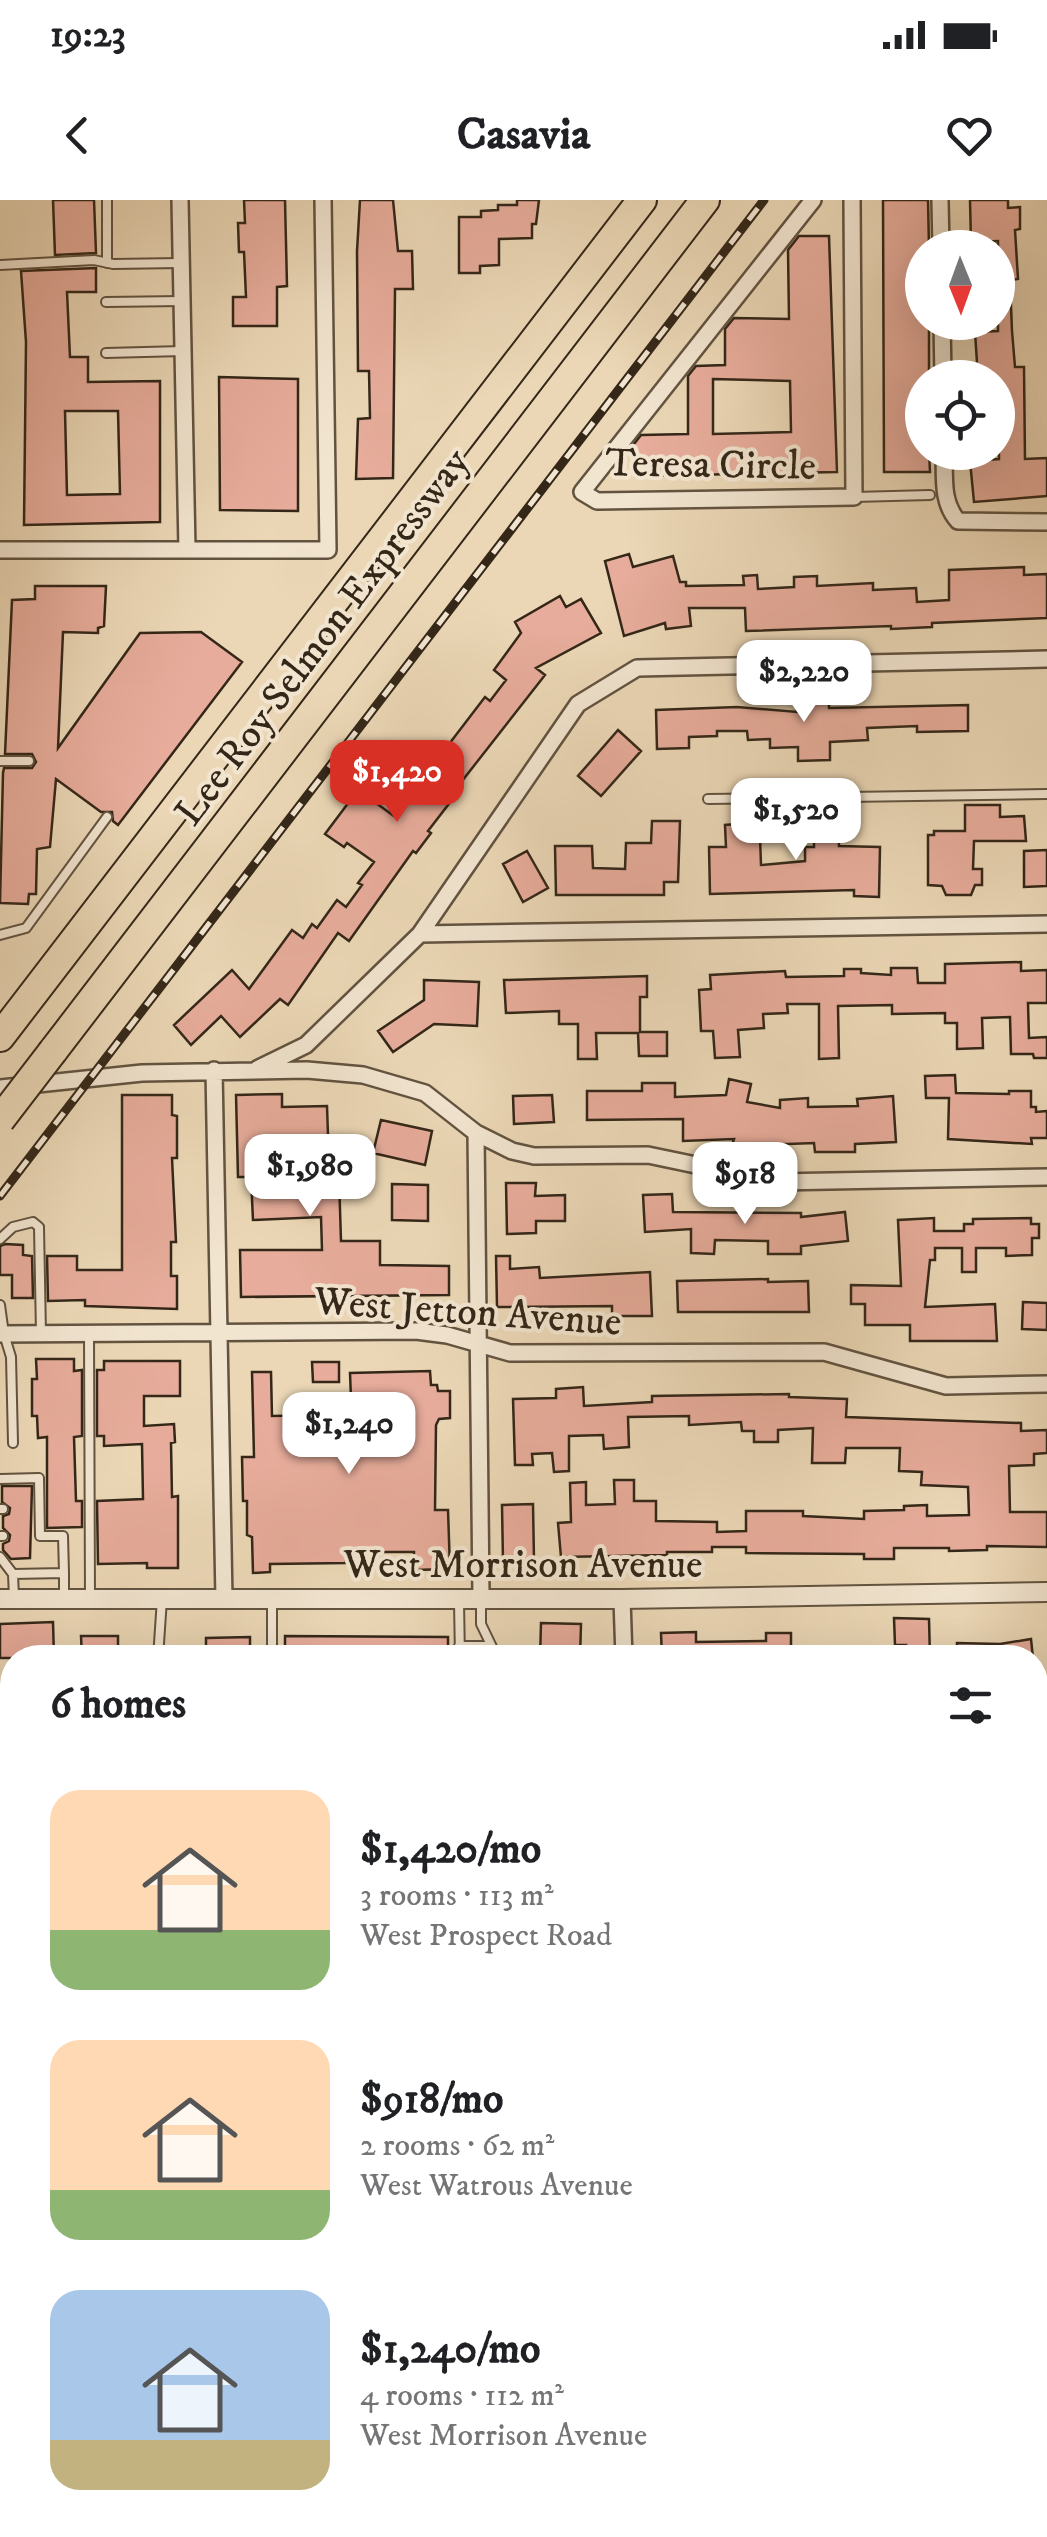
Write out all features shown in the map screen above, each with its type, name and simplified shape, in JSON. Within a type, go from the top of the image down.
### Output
[{"type":"highway","name":"Lee Roy Selmon Expressway","points":[[0,1037],[640,202]]},
{"type":"highway","name":"Lee Roy Selmon Expressway","points":[[0,1120],[703,202]]},
{"type":"street","points":[[180,200],[188,549]]},
{"type":"street","points":[[0,550],[328,550],[323,200]]},
{"type":"street","name":"Teresa Circle","points":[[813,200],[582,492],[598,501],[854,497],[852,200]]},
{"type":"street","points":[[940,200],[941,230]]},
{"type":"street","points":[[944,470],[945,498],[949,512],[958,521],[1047,522]]},
{"type":"street","points":[[254,1070],[306,1045],[420,934],[578,704],[637,668],[1047,659]]},
{"type":"street","points":[[420,934],[1047,924]]},
{"type":"street","points":[[214,1070],[224,1599]]},
{"type":"street","points":[[0,1088],[142,1072],[307,1070],[390,1081],[425,1093],[476,1133],[512,1152],[534,1156],[648,1155],[761,1181],[1047,1177]]},
{"type":"street","points":[[476,1133],[481,1598]]},
{"type":"street","name":"West Jetton Avenue","points":[[2,1334],[416,1331],[510,1353],[824,1352],[946,1386],[1047,1384]]},
{"type":"street","name":"West Morrison Avenue","points":[[7,1599],[622,1599],[1047,1592]]},
{"type":"street","points":[[622,1599],[624,1645]]},
{"type":"lane","points":[[107,200],[107,263]]},
{"type":"lane","points":[[0,266],[94,260],[182,263]]},
{"type":"lane","points":[[106,302],[182,301]]},
{"type":"lane","points":[[106,353],[184,351]]},
{"type":"lane","points":[[854,497],[930,494]]},
{"type":"lane","points":[[0,761],[28,762]]},
{"type":"lane","points":[[708,799],[1047,794]]},
{"type":"lane","points":[[0,935],[26,928],[107,817]]},
{"type":"lane","points":[[0,1240],[13,1227],[33,1222],[39,1227],[41,1334]]},
{"type":"lane","points":[[0,1305],[2,1334],[12,1357],[13,1443]]},
{"type":"lane","points":[[89,1333],[90,1599]]},
{"type":"lane","points":[[0,1479],[38,1478],[34,1536],[64,1536],[64,1599]]},
{"type":"lane","points":[[0,1557],[13,1574]]},
{"type":"lane","points":[[13,1574],[64,1573]]},
{"type":"lane","points":[[7,1599],[13,1574]]},
{"type":"lane","points":[[458,1598],[460,1645]]},
{"type":"lane","points":[[481,1598],[481,1624],[491,1645]]},
{"type":"lane","points":[[160,1645],[162,1599]]},
{"type":"lane","points":[[272,1599],[272,1645]]},
{"type":"building","points":[[53,200],[94,200],[96,253],[55,255]]},
{"type":"building","points":[[244,200],[285,200],[287,286],[277,287],[277,326],[233,326],[233,297],[246,297],[238,223],[245,223]]},
{"type":"building","points":[[360,200],[393,200],[398,251],[412,251],[413,289],[395,289],[393,478],[356,479],[358,419],[370,418],[369,371],[358,371]]},
{"type":"building","points":[[517,200],[539,200],[532,238],[499,239],[499,265],[480,266],[480,273],[459,273],[459,217],[481,217],[481,211],[498,210],[498,205],[517,205]]},
{"type":"building","points":[[883,200],[928,200],[929,230],[905,230],[905,340],[929,340],[929,360],[905,360],[905,470],[930,472],[884,472]]},
{"type":"building","points":[[970,200],[1008,200],[1008,208],[1020,207],[1020,229],[971,230]]},
{"type":"building","points":[[1015,230],[1018,279],[1015,279]]},
{"type":"building","points":[[799,236],[829,236],[837,472],[635,476],[634,444],[641,435],[688,434],[688,376],[696,366],[725,365],[725,329],[734,318],[789,319],[788,250]],"holes":[[[713,379],[790,381],[791,432],[713,434]]]},
{"type":"building","points":[[96,268],[96,292],[67,292],[70,357],[88,357],[88,382],[160,381],[160,522],[24,525],[26,342],[21,271]],"holes":[[[65,411],[118,411],[120,494],[67,495]]]},
{"type":"building","points":[[976,340],[1013,340],[1014,360],[977,360]]},
{"type":"building","points":[[1015,367],[1024,367],[1025,459],[1047,458],[1047,496],[974,502],[971,470],[1015,470]]},
{"type":"building","points":[[219,377],[298,379],[298,511],[220,510]]},
{"type":"building","points":[[629,554],[633,567],[673,556],[680,582],[686,582],[686,586],[744,585],[743,576],[757,575],[758,589],[794,587],[794,577],[817,576],[817,586],[873,583],[873,590],[916,588],[917,602],[949,600],[949,570],[1024,567],[1024,575],[1047,574],[1047,618],[932,623],[932,627],[891,629],[746,631],[745,608],[689,608],[691,626],[666,629],[665,623],[624,636],[605,561]]},
{"type":"building","points":[[35,586],[106,586],[104,626],[98,628],[98,633],[63,632],[58,748],[140,633],[201,632],[242,662],[118,825],[112,812],[101,812],[56,779],[50,847],[37,849],[36,894],[29,894],[28,904],[0,903],[4,768],[32,768],[36,762],[32,754],[5,754],[12,600],[35,599]]},
{"type":"building","points":[[560,596],[566,607],[581,599],[601,633],[536,668],[545,675],[455,790],[458,792],[428,831],[431,833],[416,853],[413,851],[349,941],[338,933],[288,1005],[280,999],[240,1037],[221,1016],[191,1045],[174,1025],[232,970],[249,989],[292,930],[303,938],[312,924],[317,928],[337,900],[346,907],[362,885],[358,883],[374,862],[347,843],[344,847],[325,834],[358,790],[394,816],[485,697],[490,701],[506,680],[494,670],[521,633],[515,622]]},
{"type":"building","points":[[829,703],[829,708],[968,705],[968,731],[917,732],[917,726],[867,728],[868,740],[830,742],[830,760],[798,761],[798,747],[770,748],[770,739],[748,740],[747,731],[717,731],[717,736],[689,737],[689,748],[657,749],[656,710],[737,707],[797,712],[797,704]]},
{"type":"building","points":[[618,730],[641,751],[601,796],[578,776]]},
{"type":"building","points":[[814,805],[838,805],[839,846],[880,847],[879,897],[854,896],[854,890],[710,894],[709,847],[726,847],[725,825],[748,823],[748,838],[760,837],[761,865],[805,861],[805,847],[814,847]]},
{"type":"building","points":[[965,805],[1000,805],[1000,817],[1024,816],[1026,841],[974,841],[973,869],[982,869],[982,885],[975,885],[971,895],[946,895],[942,886],[928,885],[928,835],[934,835],[934,831],[965,831]]},
{"type":"building","points":[[652,821],[680,821],[678,882],[664,882],[664,895],[556,895],[555,846],[592,846],[593,868],[625,869],[626,843],[651,843]]},
{"type":"building","points":[[1047,850],[1047,886],[1024,887],[1024,851]]},
{"type":"building","points":[[527,851],[548,888],[523,902],[503,864]]},
{"type":"building","points":[[1021,962],[1021,971],[1047,970],[1047,1003],[1028,1003],[1029,1038],[1047,1037],[1047,1058],[1011,1054],[1010,1017],[982,1018],[983,1048],[957,1049],[957,1023],[945,1023],[945,1013],[892,1014],[892,1005],[838,1006],[839,1058],[819,1059],[819,1004],[787,1004],[788,1013],[763,1014],[764,1028],[738,1030],[740,1057],[715,1058],[713,1031],[701,1031],[699,990],[711,989],[710,975],[785,971],[786,977],[844,976],[844,969],[861,969],[861,973],[891,975],[891,968],[917,968],[918,983],[945,983],[945,964]]},
{"type":"building","points":[[647,976],[647,997],[640,997],[640,1032],[667,1032],[667,1056],[639,1056],[638,1033],[596,1033],[597,1059],[578,1059],[578,1024],[559,1024],[559,1011],[506,1013],[504,980]]},
{"type":"building","points":[[424,980],[479,982],[477,1026],[434,1024],[393,1052],[378,1031],[424,1000]]},
{"type":"building","points":[[955,1075],[956,1093],[1031,1091],[1031,1107],[1036,1107],[1036,1112],[1047,1111],[1047,1138],[1031,1138],[1032,1144],[948,1139],[949,1098],[926,1098],[925,1076]]},
{"type":"building","points":[[729,1079],[751,1084],[747,1102],[780,1108],[780,1100],[808,1098],[808,1107],[858,1106],[857,1099],[893,1096],[896,1142],[855,1144],[855,1152],[815,1152],[814,1143],[761,1145],[760,1150],[732,1145],[734,1139],[683,1141],[683,1119],[587,1120],[587,1091],[642,1091],[642,1083],[675,1083],[675,1097],[726,1095]]},
{"type":"building","points":[[282,1094],[282,1107],[327,1106],[328,1135],[282,1136],[282,1188],[321,1187],[321,1179],[339,1178],[341,1241],[380,1241],[380,1265],[449,1266],[449,1295],[241,1297],[240,1250],[322,1250],[321,1217],[253,1220],[251,1177],[238,1177],[236,1095]]},
{"type":"building","points":[[122,1095],[172,1095],[172,1115],[177,1116],[177,1158],[172,1158],[176,1242],[171,1242],[171,1276],[177,1276],[177,1309],[85,1306],[85,1300],[48,1301],[47,1256],[77,1256],[77,1270],[122,1270]]},
{"type":"building","points":[[552,1095],[554,1122],[514,1124],[513,1096]]},
{"type":"building","points":[[381,1120],[432,1131],[425,1165],[373,1153]]},
{"type":"building","points":[[506,1183],[536,1183],[535,1196],[565,1195],[565,1221],[536,1221],[536,1233],[507,1234]]},
{"type":"building","points":[[392,1184],[428,1185],[428,1221],[392,1220]]},
{"type":"building","points":[[672,1194],[673,1212],[801,1213],[801,1217],[845,1212],[848,1241],[801,1246],[801,1254],[768,1254],[768,1241],[715,1240],[714,1254],[691,1253],[691,1229],[645,1232],[643,1195]]},
{"type":"building","points":[[934,1218],[934,1231],[964,1231],[964,1224],[973,1224],[973,1219],[1031,1218],[1031,1224],[1039,1224],[1039,1238],[1032,1238],[1032,1255],[1006,1256],[1006,1248],[976,1248],[976,1272],[962,1272],[962,1248],[935,1248],[935,1260],[930,1260],[925,1307],[995,1304],[997,1341],[910,1341],[910,1325],[865,1325],[865,1304],[851,1304],[851,1285],[901,1286],[898,1220]]},
{"type":"building","points":[[23,1245],[23,1255],[32,1256],[33,1298],[12,1298],[12,1275],[0,1275],[0,1246]]},
{"type":"building","points":[[496,1256],[510,1256],[510,1269],[539,1267],[540,1278],[650,1272],[652,1316],[612,1316],[612,1306],[497,1307]]},
{"type":"building","points":[[677,1281],[808,1281],[809,1312],[678,1312]]},
{"type":"building","points":[[1023,1302],[1047,1303],[1047,1330],[1022,1329]]},
{"type":"building","points":[[36,1359],[74,1359],[74,1371],[82,1370],[82,1436],[74,1437],[76,1501],[82,1501],[82,1527],[47,1528],[47,1437],[38,1438],[37,1416],[32,1416]]},
{"type":"building","points":[[104,1361],[180,1361],[180,1396],[144,1396],[144,1426],[174,1424],[172,1497],[178,1496],[178,1568],[147,1568],[147,1563],[98,1564],[97,1501],[143,1499],[142,1444],[104,1446],[104,1436],[97,1436],[97,1370],[104,1370]]},
{"type":"building","points":[[312,1362],[339,1362],[339,1382],[313,1382]]},
{"type":"building","points":[[430,1371],[431,1385],[437,1385],[438,1391],[450,1391],[450,1418],[439,1419],[436,1425],[435,1510],[448,1510],[450,1569],[414,1570],[414,1552],[346,1552],[346,1563],[270,1564],[270,1572],[253,1573],[247,1501],[243,1501],[242,1457],[254,1457],[252,1372],[271,1372],[272,1416],[322,1415],[322,1452],[353,1451],[350,1373]]},
{"type":"building","points":[[583,1387],[584,1406],[652,1402],[652,1396],[789,1394],[847,1399],[846,1417],[1021,1423],[1021,1431],[1047,1430],[1047,1453],[1034,1454],[1034,1465],[1009,1466],[1010,1512],[1047,1512],[1047,1547],[987,1546],[987,1550],[949,1551],[894,1548],[894,1559],[864,1559],[864,1554],[746,1553],[746,1547],[712,1547],[712,1552],[667,1555],[561,1557],[558,1523],[571,1522],[570,1483],[586,1482],[586,1505],[615,1504],[614,1480],[634,1480],[634,1501],[656,1501],[656,1521],[717,1522],[717,1532],[746,1531],[746,1511],[803,1511],[803,1516],[864,1519],[864,1511],[927,1505],[927,1516],[969,1515],[968,1487],[921,1485],[922,1472],[899,1471],[900,1448],[846,1448],[845,1463],[812,1463],[813,1428],[778,1430],[778,1442],[754,1442],[754,1431],[742,1431],[741,1422],[689,1425],[689,1416],[628,1417],[629,1447],[604,1449],[603,1435],[569,1436],[569,1471],[554,1472],[552,1453],[532,1454],[533,1465],[515,1465],[513,1399],[556,1398],[556,1389]]},
{"type":"building","points":[[2,1486],[32,1486],[30,1558],[11,1559],[3,1550],[10,1535],[3,1528],[3,1516],[9,1514],[10,1508],[2,1502]]},
{"type":"building","points":[[533,1504],[534,1560],[503,1561],[502,1505]]},
{"type":"building","points":[[894,1618],[929,1619],[930,1645],[895,1645]]},
{"type":"building","points":[[53,1622],[54,1645],[0,1645],[0,1624]]},
{"type":"building","points":[[541,1623],[581,1624],[580,1645],[540,1645]]},
{"type":"building","points":[[696,1632],[696,1642],[766,1641],[766,1633],[791,1633],[791,1645],[661,1645],[661,1633]]},
{"type":"building","points":[[81,1636],[118,1636],[118,1645],[81,1645]]},
{"type":"building","points":[[285,1636],[448,1637],[448,1645],[285,1645]]},
{"type":"building","points":[[250,1637],[250,1645],[206,1645],[206,1638]]},
{"type":"building","points":[[1031,1639],[1032,1645],[957,1645],[957,1643],[1000,1644]]},
{"type":"railway","points":[[0,1196],[764,200]]}]
